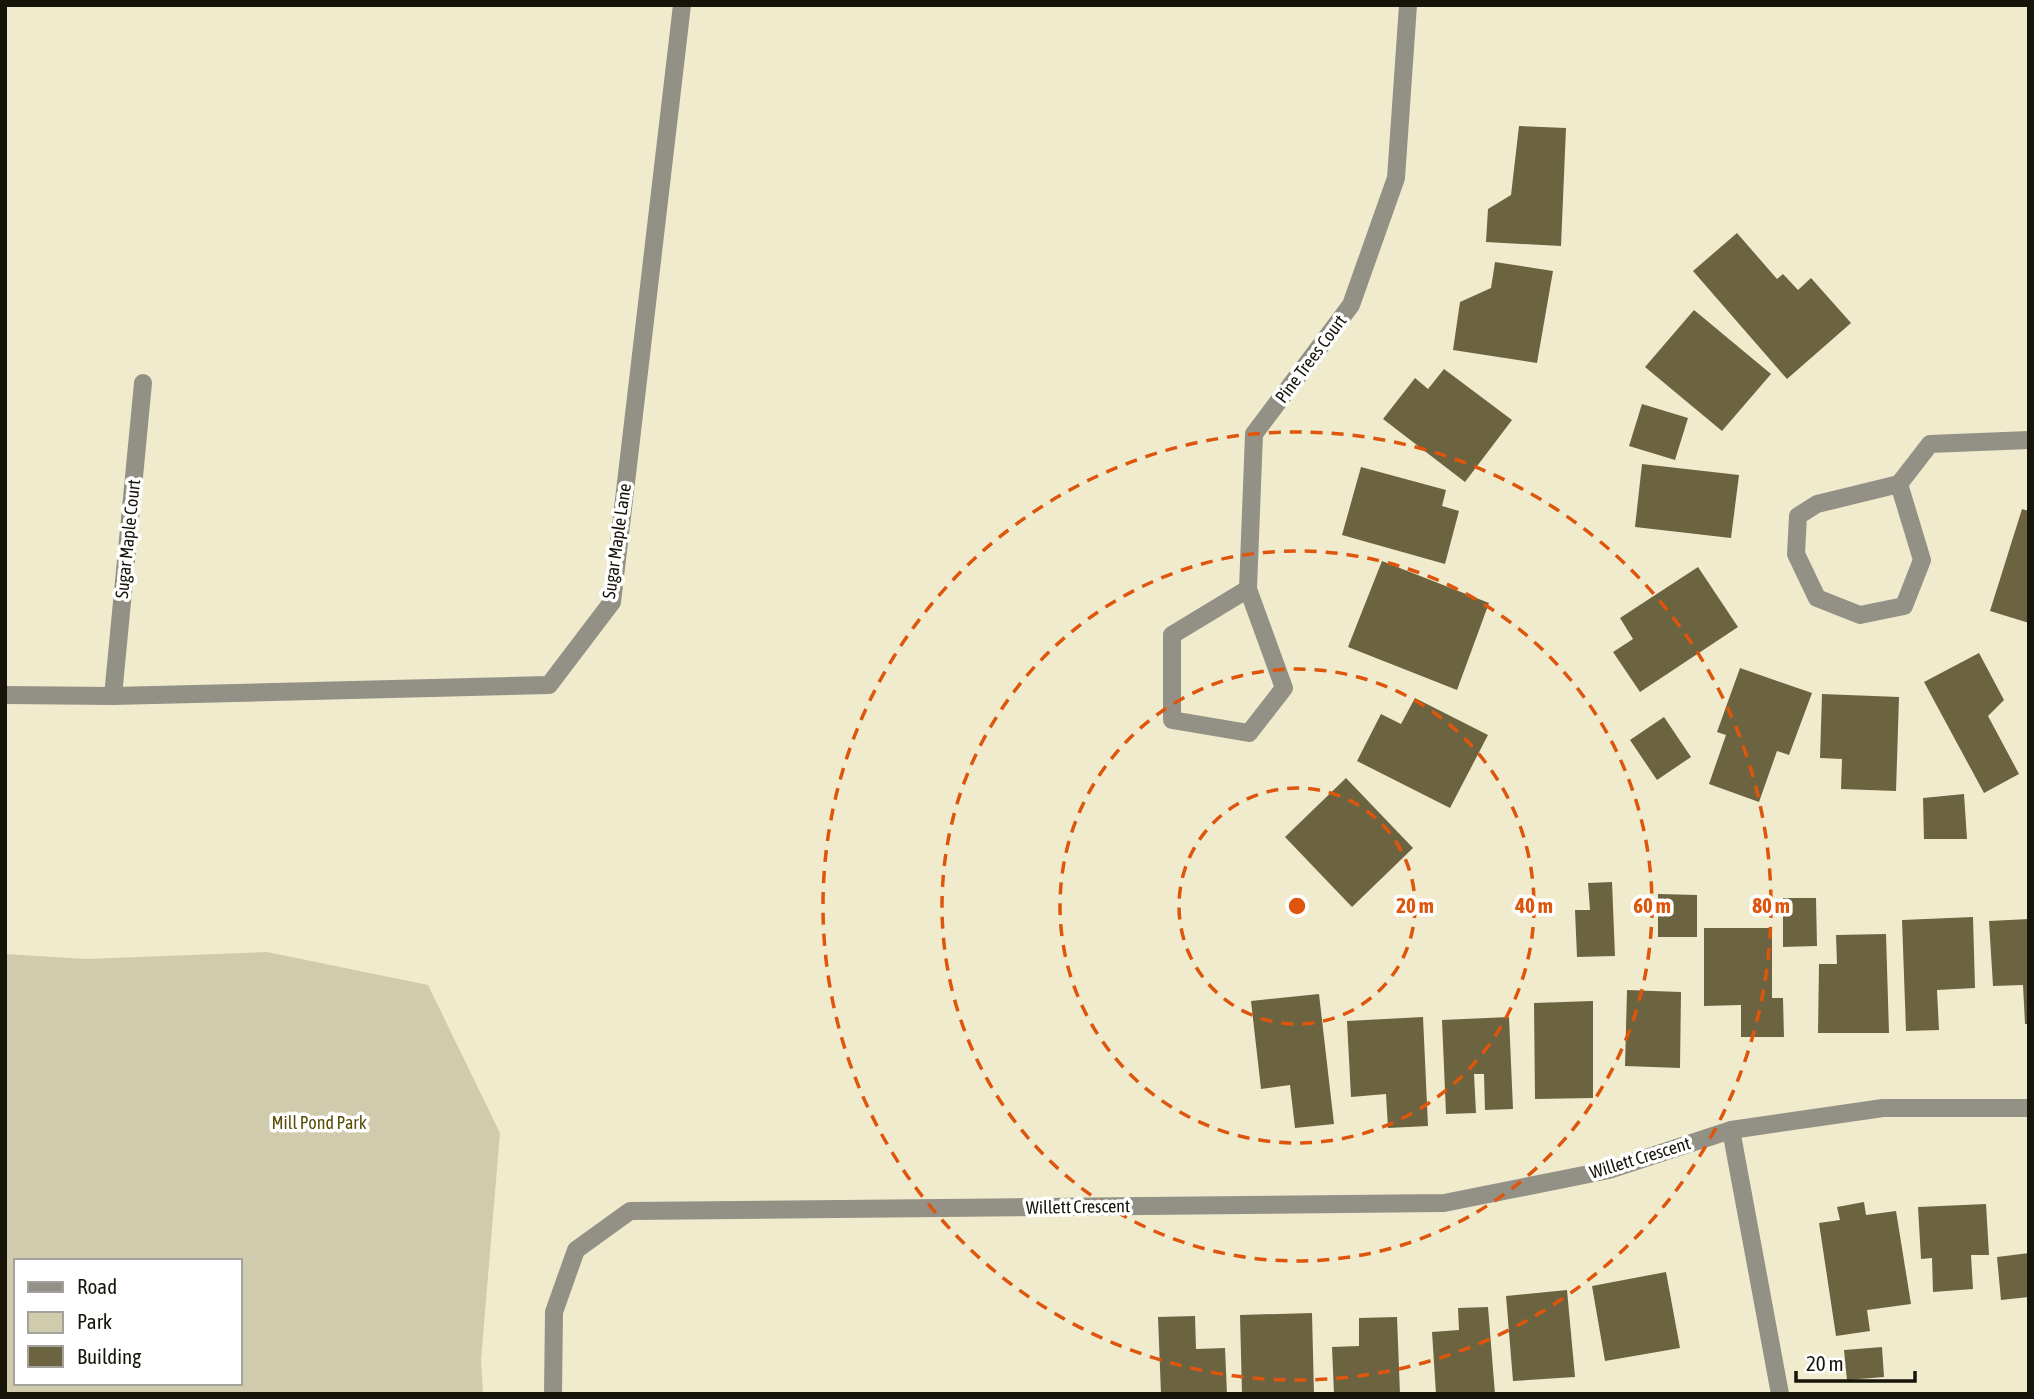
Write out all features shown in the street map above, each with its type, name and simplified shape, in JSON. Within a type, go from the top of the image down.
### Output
[{"type":"street","name":"Sugar Maple Lane","points":[[5,695],[113,696],[549,685],[612,602],[682,5]]},
{"type":"street","name":"Pine Trees Court","points":[[1248,589],[1172,635],[1172,720],[1250,733],[1284,688],[1248,589],[1254,434],[1351,305],[1396,178],[1408,5]]},
{"type":"street","name":"Sugar Maple Court","points":[[113,696],[143,383]]},
{"type":"street","points":[[1899,484],[1922,561],[1904,606],[1860,615],[1817,598],[1796,554],[1798,516],[1817,504],[1899,484],[1930,444],[2029,440]]},
{"type":"street","name":"Willett Crescent","points":[[553,1394],[554,1312],[576,1250],[630,1211],[1444,1203],[1609,1171],[1731,1129],[1883,1108],[2029,1108]]},
{"type":"street","points":[[1731,1129],[1780,1394]]},
{"type":"green space","name":"Mill Pond Park","points":[[267,952],[428,985],[500,1133],[481,1360],[483,1394],[5,1394],[5,954],[86,959]]},
{"type":"building","points":[[1519,126],[1566,128],[1561,246],[1486,242],[1488,209],[1511,195]]},
{"type":"building","points":[[1737,233],[1777,279],[1783,274],[1798,290],[1811,278],[1851,323],[1787,379],[1693,271]]},
{"type":"building","points":[[1495,262],[1553,271],[1537,363],[1453,350],[1460,302],[1491,288]]},
{"type":"building","points":[[1694,310],[1771,374],[1722,431],[1645,367]]},
{"type":"building","points":[[1444,369],[1512,420],[1465,482],[1383,419],[1415,378],[1428,389]]},
{"type":"building","points":[[1642,404],[1688,418],[1675,460],[1629,446]]},
{"type":"building","points":[[1642,464],[1739,475],[1731,538],[1635,527]]},
{"type":"building","points":[[1361,467],[1446,490],[1442,506],[1459,511],[1445,564],[1342,535]]},
{"type":"building","points":[[2022,509],[2029,511],[2029,623],[1990,611]]},
{"type":"building","points":[[1382,561],[1489,603],[1457,690],[1348,647]]},
{"type":"building","points":[[1698,567],[1738,627],[1640,692],[1613,652],[1633,639],[1620,618]]},
{"type":"building","points":[[1979,653],[2004,700],[1988,716],[2019,774],[1984,793],[1924,682]]},
{"type":"building","points":[[1740,668],[1812,693],[1789,755],[1777,751],[1759,802],[1709,784],[1726,735],[1717,732]]},
{"type":"building","points":[[1822,694],[1899,697],[1896,791],[1841,789],[1842,759],[1820,758]]},
{"type":"building","points":[[1415,698],[1488,735],[1450,808],[1357,761],[1381,714],[1401,724]]},
{"type":"building","points":[[1664,717],[1691,757],[1657,780],[1630,740]]},
{"type":"building","points":[[1346,778],[1413,848],[1352,907],[1285,837]]},
{"type":"building","points":[[1964,794],[1967,839],[1924,839],[1923,798]]},
{"type":"building","points":[[1612,882],[1615,956],[1577,957],[1575,910],[1590,910],[1588,883]]},
{"type":"building","points":[[1658,894],[1697,895],[1697,937],[1658,937]]},
{"type":"building","points":[[1783,898],[1816,898],[1817,946],[1783,947]]},
{"type":"building","points":[[1973,917],[1975,988],[1937,990],[1939,1030],[1906,1031],[1902,920]]},
{"type":"building","points":[[2029,919],[2029,1024],[2025,1024],[2023,985],[1993,986],[1989,921]]},
{"type":"building","points":[[1704,928],[1772,928],[1772,998],[1783,998],[1784,1037],[1741,1037],[1741,1005],[1704,1006]]},
{"type":"building","points":[[1886,934],[1889,1033],[1818,1033],[1819,964],[1837,964],[1836,935]]},
{"type":"building","points":[[1627,990],[1681,992],[1680,1068],[1625,1066]]},
{"type":"building","points":[[1319,994],[1334,1124],[1295,1128],[1290,1085],[1261,1089],[1251,1001]]},
{"type":"building","points":[[1593,1001],[1593,1098],[1535,1099],[1534,1003]]},
{"type":"building","points":[[1423,1017],[1428,1126],[1388,1128],[1386,1094],[1351,1097],[1347,1021]]},
{"type":"building","points":[[1509,1017],[1513,1109],[1485,1110],[1484,1074],[1474,1074],[1476,1113],[1446,1114],[1442,1020]]},
{"type":"building","points":[[1864,1202],[1866,1215],[1896,1211],[1911,1304],[1867,1310],[1870,1331],[1836,1336],[1819,1223],[1840,1220],[1837,1207]]},
{"type":"building","points":[[1986,1204],[1989,1255],[1971,1255],[1973,1289],[1933,1292],[1932,1258],[1921,1259],[1918,1207]]},
{"type":"building","points":[[2029,1253],[2029,1297],[2001,1300],[1997,1257]]},
{"type":"building","points":[[1666,1272],[1680,1348],[1605,1361],[1592,1286]]},
{"type":"building","points":[[1567,1290],[1575,1377],[1513,1381],[1506,1296]]},
{"type":"building","points":[[1488,1307],[1495,1394],[1436,1394],[1432,1332],[1459,1330],[1458,1308]]},
{"type":"building","points":[[1312,1313],[1314,1394],[1242,1394],[1240,1315]]},
{"type":"building","points":[[1195,1316],[1196,1349],[1225,1348],[1227,1394],[1161,1394],[1158,1317]]},
{"type":"building","points":[[1397,1317],[1400,1394],[1334,1394],[1332,1347],[1359,1346],[1359,1318]]},
{"type":"building","points":[[1882,1347],[1884,1377],[1847,1380],[1844,1350]]}]
